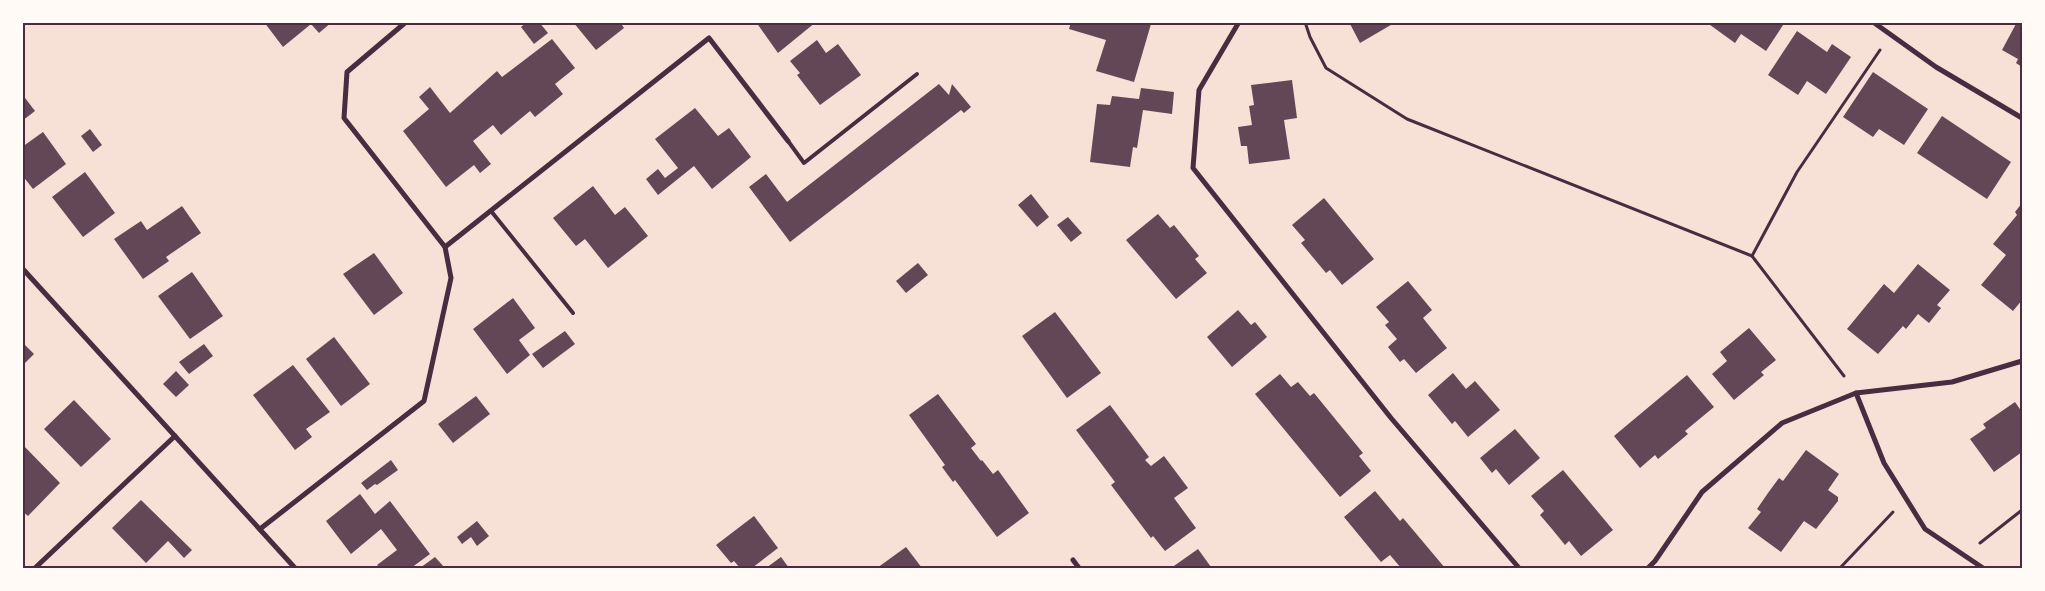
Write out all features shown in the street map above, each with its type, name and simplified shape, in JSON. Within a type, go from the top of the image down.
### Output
[{"type":"street","points":[[260,529],[424,402],[451,278],[445,247],[344,118],[347,72],[406,22]]},
{"type":"street","points":[[1239,22],[1199,90],[1193,168],[1391,418],[1519,568]]},
{"type":"street","points":[[1873,22],[1936,67],[2022,118]]},
{"type":"street","points":[[445,247],[709,38],[788,141]]},
{"type":"street","points":[[22,268],[295,568]]},
{"type":"street","points":[[1648,568],[1655,561],[1702,492],[1782,423],[1856,393],[1952,382],[2022,361]]},
{"type":"street","points":[[1856,393],[1884,463],[1925,529],[1983,568]]},
{"type":"street","points":[[35,568],[174,436]]},
{"type":"street","points":[[1073,560],[1079,568]]},
{"type":"lane","points":[[788,141],[804,163],[917,74]]},
{"type":"lane","points":[[491,210],[573,313]]},
{"type":"path","points":[[1305,22],[1310,37],[1326,68],[1407,119],[1752,256],[1856,393]]},
{"type":"path","points":[[1752,256],[1797,172],[1890,34]]},
{"type":"path","points":[[1840,568],[1906,498]]},
{"type":"path","points":[[1964,556],[2022,510]]},
{"type":"building","points":[[264,22],[332,22],[319,33],[311,24],[283,47]]},
{"type":"building","points":[[527,22],[539,22],[548,33],[534,44],[521,27]]},
{"type":"building","points":[[573,22],[620,22],[624,28],[596,50]]},
{"type":"building","points":[[756,22],[816,22],[778,53]]},
{"type":"building","points":[[1071,22],[1144,22],[1151,24],[1134,82],[1096,71],[1106,40],[1069,29]]},
{"type":"building","points":[[1349,22],[1396,22],[1360,43]]},
{"type":"building","points":[[1706,22],[1785,22],[1766,51],[1741,34],[1735,43]]},
{"type":"building","points":[[2017,22],[2022,22],[2022,67],[2016,63],[2018,59],[2002,50]]},
{"type":"building","points":[[1797,31],[1827,52],[1832,44],[1851,57],[1826,94],[1807,81],[1798,95],[1768,75]]},
{"type":"building","points":[[552,39],[575,68],[555,84],[563,94],[535,117],[530,111],[501,135],[493,125],[473,141],[491,164],[480,173],[474,165],[446,187],[403,131],[429,109],[419,97],[430,87],[450,113],[497,71],[502,77]]},
{"type":"building","points":[[817,40],[826,53],[838,44],[861,75],[820,105],[797,75],[800,73],[790,61]]},
{"type":"building","points":[[1873,72],[1928,109],[1904,145],[1879,129],[1873,137],[1843,117]]},
{"type":"building","points":[[1292,80],[1297,118],[1284,120],[1290,159],[1249,164],[1247,146],[1241,146],[1238,127],[1252,125],[1249,106],[1254,105],[1251,85]]},
{"type":"building","points":[[939,84],[949,95],[952,84],[971,107],[964,113],[961,110],[790,242],[749,187],[766,174],[787,202]]},
{"type":"building","points":[[1141,88],[1174,92],[1172,114],[1143,110],[1137,148],[1133,147],[1130,167],[1090,162],[1097,104],[1110,105],[1112,96],[1139,99]]},
{"type":"building","points":[[22,94],[35,111],[22,121]]},
{"type":"building","points":[[695,108],[718,136],[729,128],[751,157],[712,189],[694,166],[658,195],[646,179],[658,169],[665,178],[678,168],[655,139]]},
{"type":"building","points":[[1942,116],[2011,162],[1987,199],[1917,153]]},
{"type":"building","points":[[90,129],[102,145],[93,152],[81,136]]},
{"type":"building","points":[[43,132],[66,164],[33,189],[22,175],[22,147]]},
{"type":"building","points":[[85,172],[115,213],[83,237],[52,197]]},
{"type":"building","points":[[593,186],[615,215],[625,207],[648,236],[608,268],[585,239],[576,246],[553,218]]},
{"type":"building","points":[[1031,194],[1049,217],[1037,227],[1018,205]]},
{"type":"building","points":[[1324,198],[1374,259],[1342,285],[1330,270],[1326,273],[1301,243],[1305,240],[1292,225]]},
{"type":"building","points":[[2022,203],[2022,300],[2013,311],[1981,285],[2006,255],[1993,244],[2017,215],[2015,212]]},
{"type":"building","points":[[182,206],[201,233],[166,257],[169,261],[143,279],[114,239],[141,221],[147,230]]},
{"type":"building","points":[[1158,214],[1170,228],[1174,225],[1199,256],[1195,259],[1207,273],[1176,299],[1126,240]]},
{"type":"building","points":[[1068,217],[1082,233],[1071,242],[1057,225]]},
{"type":"building","points":[[374,253],[403,293],[374,315],[343,274]]},
{"type":"building","points":[[918,263],[928,275],[906,293],[896,281]]},
{"type":"building","points":[[1918,264],[1950,290],[1937,305],[1941,308],[1929,323],[1918,314],[1906,329],[1903,326],[1878,354],[1847,329],[1884,284],[1894,293]]},
{"type":"building","points":[[192,272],[223,316],[190,339],[158,296]]},
{"type":"building","points":[[1408,281],[1432,310],[1423,318],[1447,348],[1416,373],[1404,359],[1400,362],[1388,347],[1397,339],[1385,325],[1389,322],[1376,307]]},
{"type":"building","points":[[513,298],[535,328],[519,340],[530,355],[507,374],[473,329]]},
{"type":"building","points":[[1238,310],[1251,325],[1255,322],[1267,337],[1232,367],[1207,337]]},
{"type":"building","points":[[1055,312],[1101,373],[1067,398],[1022,336]]},
{"type":"building","points":[[1749,328],[1776,360],[1761,372],[1764,375],[1734,400],[1712,374],[1727,361],[1720,352]]},
{"type":"building","points":[[565,331],[575,344],[543,368],[532,354]]},
{"type":"building","points":[[334,337],[370,384],[341,406],[306,359]]},
{"type":"building","points":[[22,342],[34,354],[22,366]]},
{"type":"building","points":[[204,344],[213,356],[189,374],[179,362]]},
{"type":"building","points":[[293,365],[330,412],[306,429],[312,437],[295,450],[253,395]]},
{"type":"building","points":[[176,371],[189,385],[176,397],[163,384]]},
{"type":"building","points":[[1453,373],[1466,389],[1475,381],[1500,410],[1468,437],[1455,421],[1452,424],[1428,395]]},
{"type":"building","points":[[1280,374],[1291,387],[1298,382],[1310,396],[1314,393],[1363,453],[1359,456],[1371,471],[1340,497],[1255,394]]},
{"type":"building","points":[[1687,375],[1714,407],[1685,431],[1688,434],[1658,459],[1655,455],[1640,468],[1614,436]]},
{"type":"building","points":[[938,394],[976,444],[971,448],[993,474],[998,470],[1029,513],[997,537],[955,480],[953,482],[942,467],[945,465],[909,415]]},
{"type":"building","points":[[476,396],[490,414],[453,443],[438,424]]},
{"type":"building","points":[[74,400],[111,439],[81,467],[44,429]]},
{"type":"building","points":[[2015,402],[2022,412],[2022,452],[1994,472],[1970,439],[1986,428],[1983,424]]},
{"type":"building","points":[[1110,405],[1149,457],[1145,460],[1151,466],[1164,456],[1188,488],[1174,498],[1196,528],[1165,551],[1153,536],[1151,538],[1111,485],[1115,482],[1076,430]]},
{"type":"building","points":[[1515,429],[1540,458],[1509,485],[1496,469],[1492,473],[1480,458]]},
{"type":"building","points":[[22,444],[60,483],[28,516],[22,511]]},
{"type":"building","points":[[1806,450],[1839,474],[1828,490],[1838,497],[1838,501],[1816,529],[1804,521],[1781,552],[1748,528],[1761,512],[1757,509],[1779,478],[1783,481]]},
{"type":"building","points":[[391,460],[398,470],[367,490],[361,483]]},
{"type":"building","points":[[1563,470],[1613,530],[1581,556],[1569,541],[1565,545],[1540,515],[1544,511],[1531,496]]},
{"type":"building","points":[[1375,491],[1400,521],[1403,518],[1445,568],[1401,568],[1390,555],[1381,562],[1344,517]]},
{"type":"building","points":[[360,494],[375,514],[390,501],[430,554],[411,568],[380,568],[377,565],[397,550],[381,529],[351,554],[326,521]]},
{"type":"building","points":[[141,500],[192,550],[184,558],[168,541],[146,563],[112,528]]},
{"type":"building","points":[[754,516],[778,548],[752,568],[740,568],[734,561],[731,563],[716,545]]},
{"type":"building","points":[[477,521],[489,536],[477,546],[471,537],[462,544],[457,537]]},
{"type":"building","points":[[906,547],[922,568],[877,568]]},
{"type":"building","points":[[1198,549],[1210,568],[1171,568]]},
{"type":"building","points":[[435,557],[445,568],[420,568]]},
{"type":"building","points":[[781,557],[789,568],[766,568]]}]
